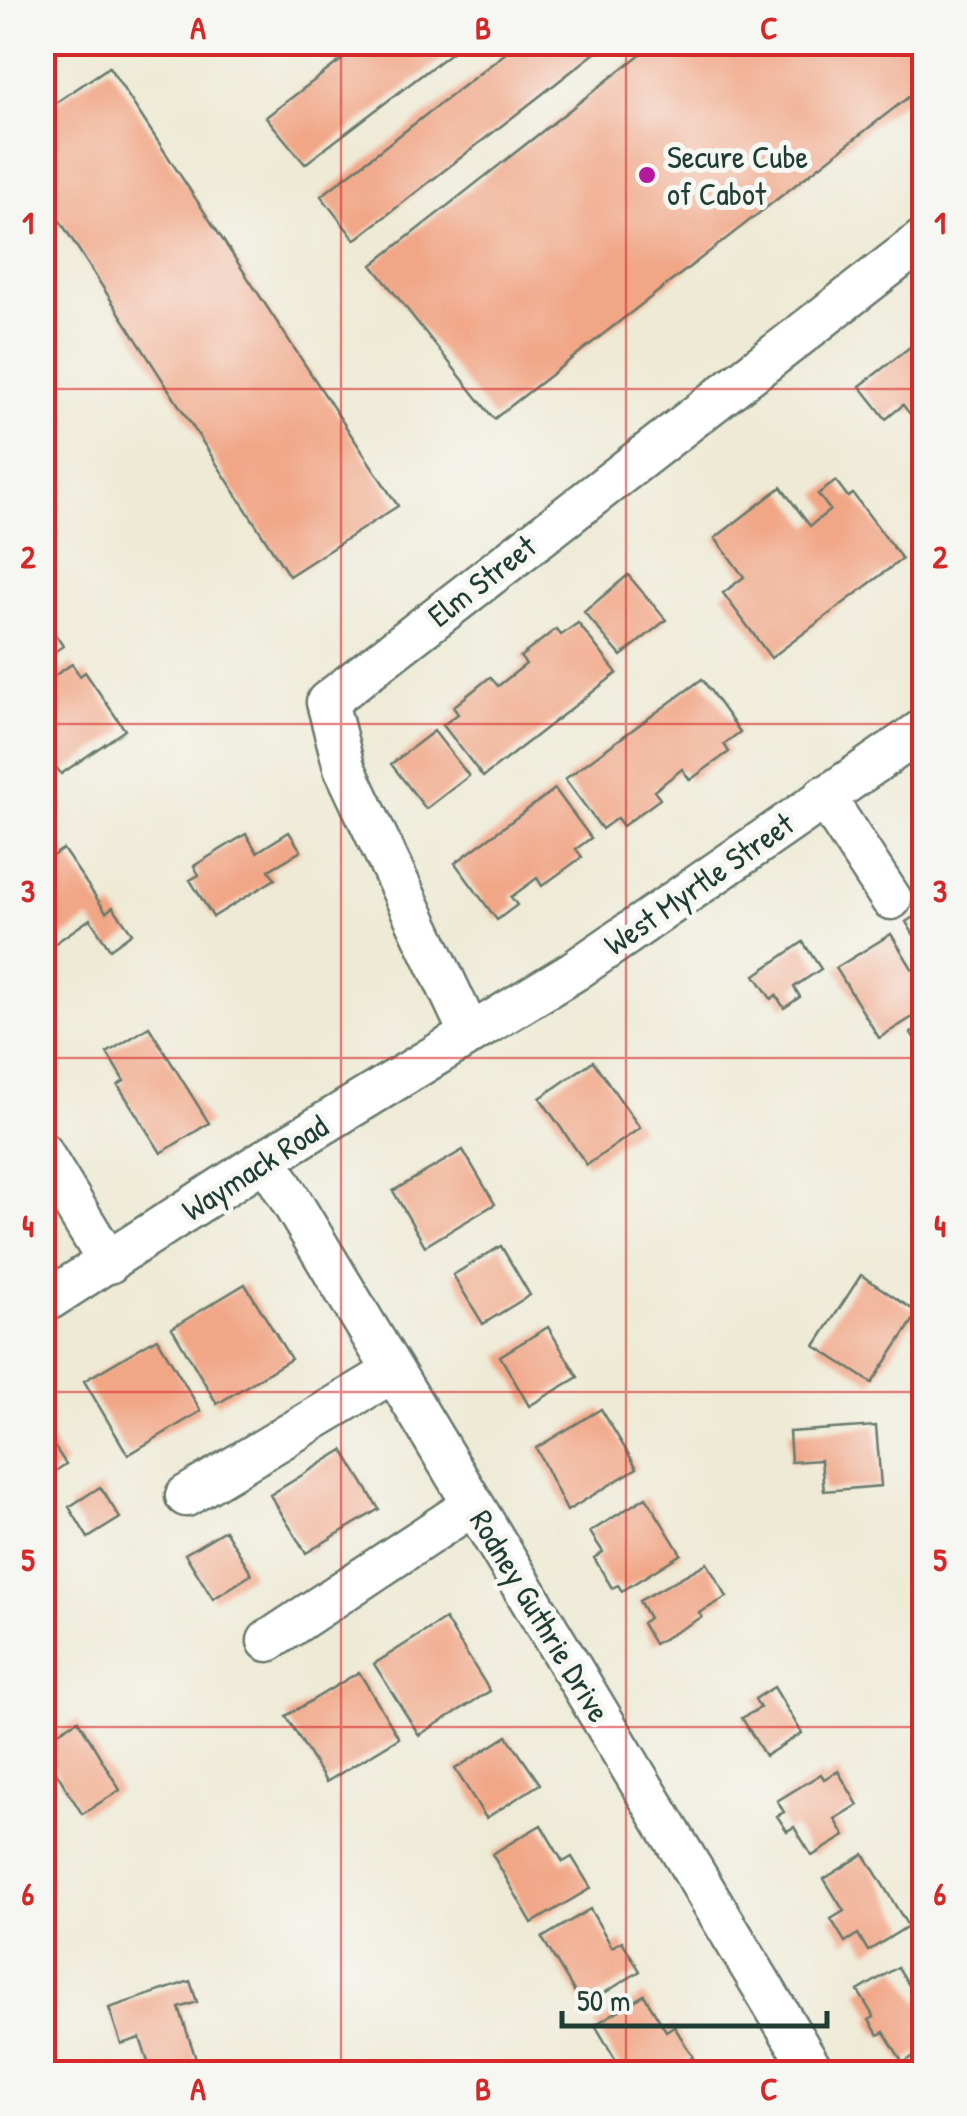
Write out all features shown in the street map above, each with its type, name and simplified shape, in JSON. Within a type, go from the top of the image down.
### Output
[{"type":"street","name":"Elm Street","points":[[470,1034],[344,767],[326,702],[924,239]]},
{"type":"street","name":"West Myrtle Street","points":[[470,1034],[574,971],[924,729]]},
{"type":"street","points":[[824,796],[891,899]]},
{"type":"street","name":"Waymack Road","points":[[42,1304],[266,1159],[470,1034]]},
{"type":"street","points":[[42,1153],[109,1262]]},
{"type":"street","name":"Rodney Guthrie Drive","points":[[266,1159],[814,2074]]},
{"type":"street","points":[[186,1496],[393,1372]]},
{"type":"street","points":[[268,1642],[473,1506]]},
{"type":"building","points":[[365,42],[465,42],[305,164],[266,117]]},
{"type":"building","points":[[520,42],[609,42],[355,240],[321,196]]},
{"type":"building","name":"Secure Cube of Cabot","points":[[656,42],[924,42],[924,85],[494,419],[372,265]]},
{"type":"building","points":[[109,67],[398,506],[289,576],[42,193],[42,112]]},
{"type":"building","points":[[924,336],[924,389],[918,394],[924,402],[910,414],[903,405],[886,419],[860,386]]},
{"type":"building","points":[[836,481],[848,497],[853,494],[902,559],[771,658],[723,593],[744,577],[715,538],[781,487],[810,526],[830,510],[818,494]]},
{"type":"building","points":[[628,575],[666,620],[621,656],[584,612]]},
{"type":"building","points":[[42,615],[63,646],[42,660]]},
{"type":"building","points":[[578,623],[617,673],[483,777],[443,725],[458,714],[453,707],[490,677],[498,686],[526,664],[520,657],[556,629],[561,635]]},
{"type":"building","points":[[72,664],[80,676],[85,672],[125,730],[61,774],[42,747],[42,684]]},
{"type":"building","points":[[702,679],[740,732],[724,744],[729,752],[690,780],[682,769],[654,791],[660,799],[623,826],[617,818],[602,829],[565,779]]},
{"type":"building","points":[[434,731],[469,776],[426,809],[391,764]]},
{"type":"building","points":[[555,789],[591,838],[576,849],[582,857],[542,886],[537,878],[511,897],[517,905],[497,920],[455,863]]},
{"type":"building","points":[[289,832],[301,851],[269,870],[275,879],[213,917],[190,880],[199,875],[194,866],[246,834],[257,852]]},
{"type":"building","points":[[63,849],[106,912],[113,907],[132,933],[110,949],[90,919],[51,946],[42,935],[42,863]]},
{"type":"building","points":[[924,910],[924,952],[906,922]]},
{"type":"building","points":[[891,934],[924,988],[924,1010],[879,1038],[836,968]]},
{"type":"building","points":[[803,942],[821,969],[794,987],[800,997],[784,1008],[776,995],[771,999],[755,975]]},
{"type":"building","points":[[924,1024],[924,1052],[911,1033]]},
{"type":"building","points":[[149,1027],[209,1123],[161,1153],[118,1085],[124,1081],[107,1053]]},
{"type":"building","points":[[593,1061],[640,1128],[587,1165],[540,1098]]},
{"type":"building","points":[[463,1150],[495,1204],[425,1246],[393,1191]]},
{"type":"building","points":[[501,1246],[530,1295],[483,1324],[453,1275]]},
{"type":"building","points":[[861,1275],[918,1313],[872,1383],[815,1346]]},
{"type":"building","points":[[245,1284],[291,1359],[217,1404],[172,1328]]},
{"type":"building","points":[[548,1327],[578,1377],[529,1406],[500,1356]]},
{"type":"building","points":[[157,1338],[201,1411],[128,1455],[84,1381]]},
{"type":"building","points":[[601,1409],[637,1468],[567,1511],[536,1448]]},
{"type":"building","points":[[876,1426],[881,1486],[824,1491],[821,1460],[791,1462],[789,1432]]},
{"type":"building","points":[[42,1428],[66,1464],[42,1480]]},
{"type":"building","points":[[343,1450],[379,1509],[306,1553],[270,1495]]},
{"type":"building","points":[[100,1487],[120,1518],[88,1538],[69,1507]]},
{"type":"building","points":[[646,1497],[681,1554],[622,1591],[618,1585],[612,1588],[594,1558],[603,1552],[590,1532]]},
{"type":"building","points":[[225,1530],[252,1574],[213,1599],[185,1554]]},
{"type":"building","points":[[707,1563],[727,1597],[699,1613],[702,1617],[654,1644],[642,1623],[649,1618],[639,1601]]},
{"type":"building","points":[[445,1619],[490,1691],[419,1735],[374,1664]]},
{"type":"building","points":[[359,1672],[399,1738],[326,1782],[286,1716]]},
{"type":"building","points":[[774,1687],[802,1733],[765,1756],[742,1718],[760,1708],[755,1699]]},
{"type":"building","points":[[78,1720],[120,1790],[82,1814],[42,1749],[42,1742]]},
{"type":"building","points":[[507,1736],[540,1784],[486,1818],[455,1769]]},
{"type":"building","points":[[838,1771],[858,1805],[835,1819],[845,1836],[812,1856],[794,1827],[787,1831],[777,1816],[784,1812],[777,1801],[821,1774],[824,1779]]},
{"type":"building","points":[[541,1825],[563,1862],[572,1857],[591,1888],[532,1923],[492,1854]]},
{"type":"building","points":[[864,1854],[908,1926],[868,1951],[858,1934],[845,1942],[831,1919],[844,1911],[824,1879]]},
{"type":"building","points":[[590,1909],[612,1947],[622,1941],[640,1971],[583,2006],[542,1938]]},
{"type":"building","points":[[898,1967],[924,2010],[924,2049],[903,2063],[884,2032],[878,2035],[869,2020],[874,2017],[858,1991]]},
{"type":"building","points":[[190,1981],[197,2002],[179,2008],[197,2062],[152,2074],[140,2038],[121,2044],[109,2008]]},
{"type":"building","points":[[644,1995],[666,2031],[674,2026],[693,2057],[666,2074],[624,2074],[595,2025]]},
{"type":"place","name":"Secure Cube of Cabot","points":[[647,175]]}]
